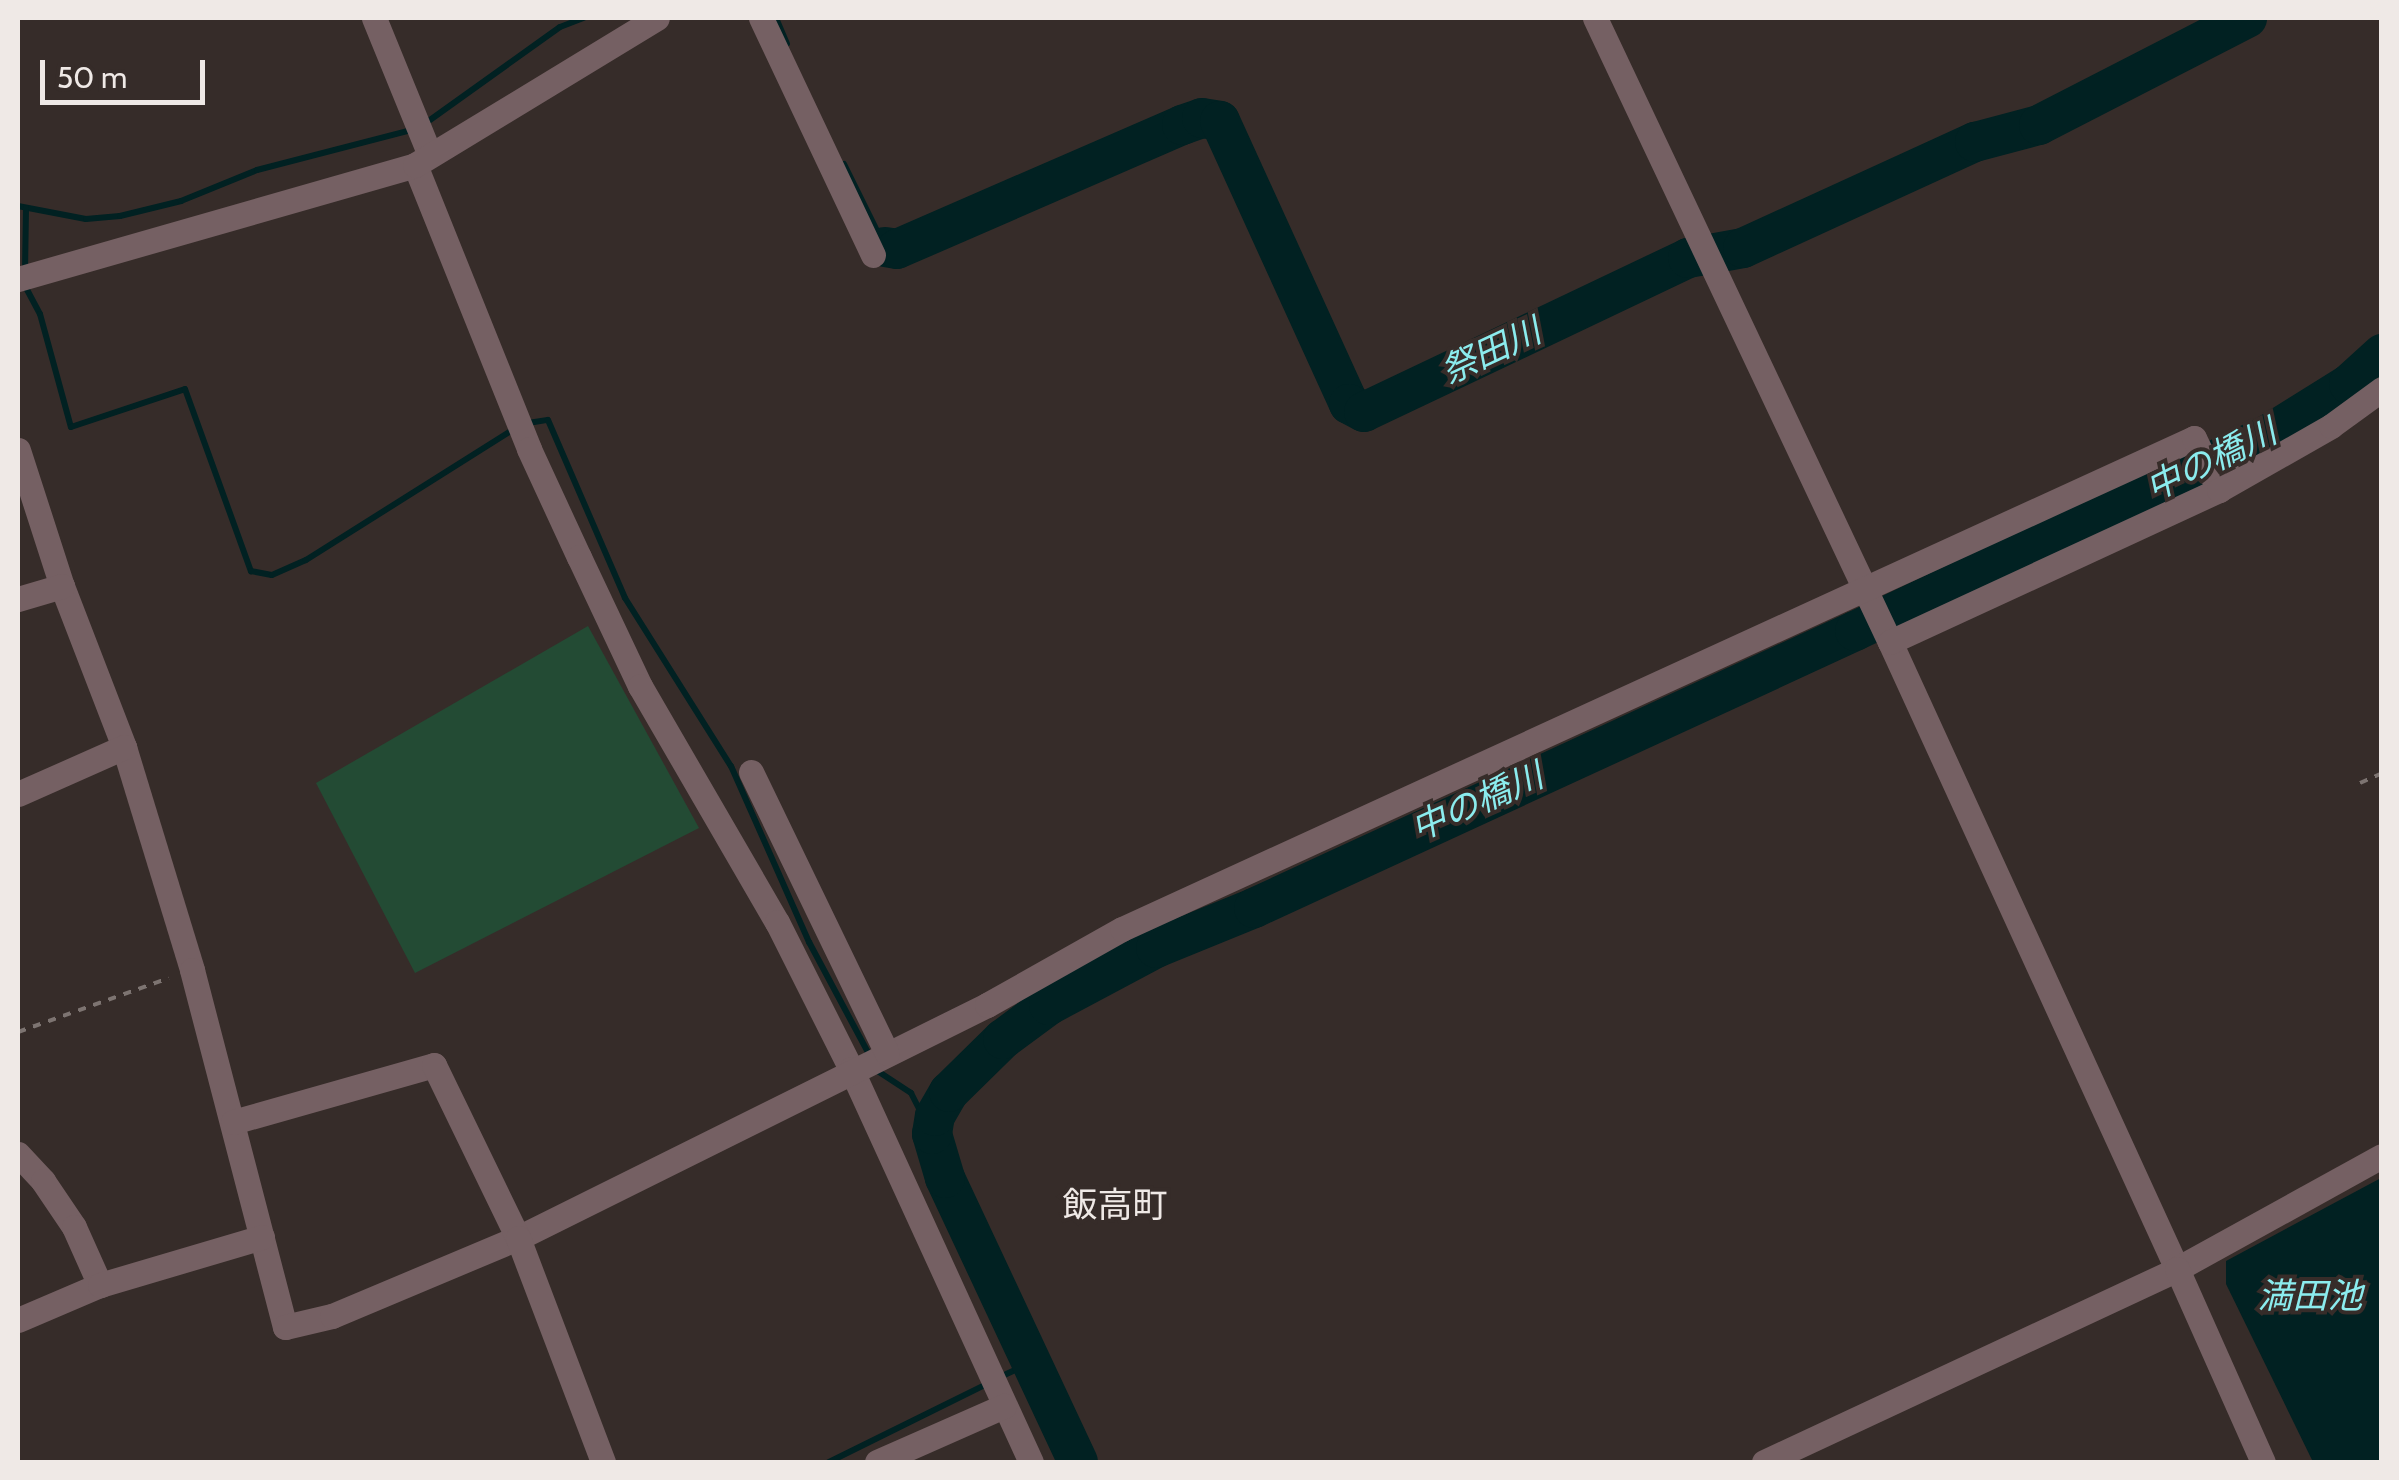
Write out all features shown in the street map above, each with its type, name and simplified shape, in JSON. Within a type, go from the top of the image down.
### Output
[{"type":"street","points":[[374,18],[530,448],[625,654],[795,914],[870,1061],[997,1392],[1031,1462]]},
{"type":"street","points":[[18,279],[423,160],[657,18]]},
{"type":"street","points":[[761,18],[873,255]]},
{"type":"street","points":[[1595,18],[1889,640],[2263,1462]]},
{"type":"street","points":[[1889,640],[2218,486],[2330,426],[2382,389]]},
{"type":"street","points":[[18,450],[62,586],[124,747],[192,970],[285,1327],[332,1316],[518,1238],[986,1005],[1122,929],[1866,592],[2194,438],[2218,486]]},
{"type":"street","points":[[18,599],[62,586]]},
{"type":"street","points":[[18,794],[124,747]]},
{"type":"street","points":[[751,772],[795,914],[870,1061]]},
{"type":"street","points":[[233,1122],[434,1065],[518,1238],[603,1462]]},
{"type":"street","points":[[18,1154],[43,1181],[74,1227],[100,1286]]},
{"type":"street","points":[[1764,1462],[2177,1269],[2382,1156]]},
{"type":"street","points":[[18,1320],[100,1286],[262,1237]]},
{"type":"street","points":[[876,1462],[997,1392]]},
{"type":"path","points":[[2360,783],[2382,772]]},
{"type":"path","points":[[18,1032],[192,970]]},
{"type":"green space","points":[[588,626],[699,828],[415,973],[316,783]]},
{"type":"water","name":"満田池","points":[[2381,1178],[2381,1462],[2313,1462],[2226,1284],[2226,1261]]},
{"type":"waterway","points":[[423,125],[560,27],[583,18]]},
{"type":"waterway","points":[[776,18],[787,44]]},
{"type":"waterway","name":"祭田川","points":[[885,247],[897,249],[1182,125],[1202,118],[1220,121],[1349,404],[1364,412],[1688,258],[1743,248],[1975,142],[2039,125],[2247,18]]},
{"type":"waterway","points":[[18,206],[86,219],[120,216],[181,201],[257,170],[412,130]]},
{"type":"waterway","points":[[844,164],[885,247]]},
{"type":"waterway","points":[[25,272],[26,208]]},
{"type":"waterway","points":[[24,284],[40,314],[71,427],[185,389],[251,571],[272,575],[306,560],[516,428]]},
{"type":"waterway","name":"中の橋川","points":[[1078,1462],[945,1178],[932,1134],[935,1116],[949,1092],[1003,1039],[1049,1005],[1156,948],[1254,908],[1855,631],[2269,434],[2349,384],[2382,354]]},
{"type":"waterway","points":[[528,423],[548,420],[625,598],[731,766],[809,942],[871,1058]]},
{"type":"waterway","points":[[876,1070],[911,1093],[932,1134]]},
{"type":"waterway","points":[[1000,1377],[1030,1363]]},
{"type":"waterway","points":[[829,1462],[989,1383]]},
{"type":"district","name":"飯高町","points":[[1115,1205]]}]
